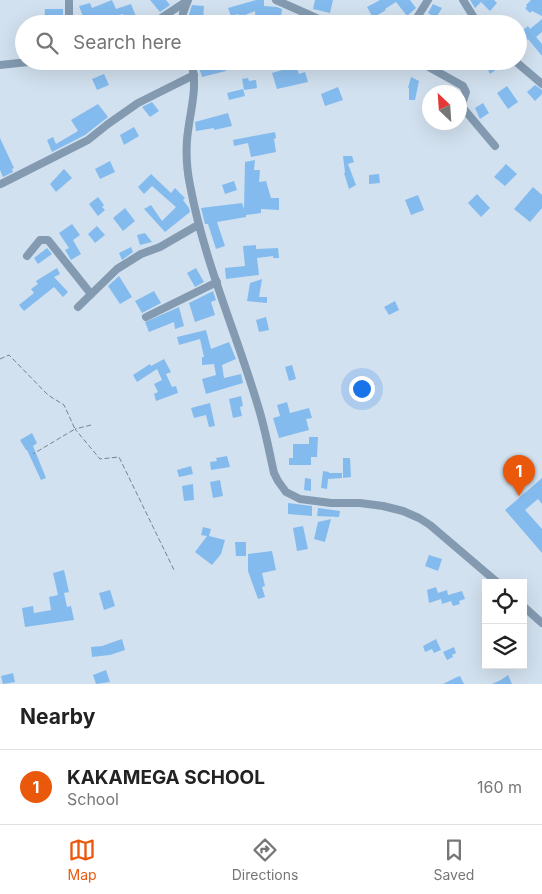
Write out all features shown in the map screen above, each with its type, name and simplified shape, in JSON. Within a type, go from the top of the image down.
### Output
[{"type":"street","points":[[69,0],[69,15]]},
{"type":"street","points":[[166,15],[188,0]]},
{"type":"street","points":[[183,15],[188,0]]},
{"type":"street","points":[[276,0],[310,15]]},
{"type":"street","points":[[419,15],[428,0]]},
{"type":"street","points":[[463,0],[472,15]]},
{"type":"street","points":[[0,64],[15,63]]},
{"type":"street","points":[[193,70],[195,93],[187,140],[187,160],[198,225],[258,406],[274,473],[278,481],[286,492],[300,499],[383,506],[403,511],[430,525],[493,579]]},
{"type":"street","points":[[434,70],[463,86],[466,92],[462,104],[463,108],[495,146]]},
{"type":"street","points":[[526,70],[542,84]]},
{"type":"street","points":[[2,184],[88,140],[138,103],[194,74]]},
{"type":"street","points":[[78,307],[117,269],[141,254],[160,247],[198,225]]},
{"type":"street","points":[[27,256],[40,240],[48,240],[91,294]]},
{"type":"street","points":[[146,317],[216,282]]},
{"type":"street","points":[[527,610],[542,623]]},
{"type":"path","points":[[0,359],[9,355],[48,395],[64,405],[75,429],[100,458],[119,457],[175,572]]},
{"type":"path","points":[[33,454],[75,429],[91,426]]},
{"type":"building","points":[[112,0],[116,9],[131,4],[135,15],[82,15],[79,6],[90,3],[92,8]]},
{"type":"building","points":[[150,0],[166,0],[170,5],[160,12]]},
{"type":"building","points":[[256,0],[264,0],[264,6],[282,9],[281,15],[255,15],[255,11],[245,15],[231,15],[228,8]]},
{"type":"building","points":[[315,0],[333,0],[330,13],[313,9]]},
{"type":"building","points":[[380,0],[410,0],[416,8],[406,15],[396,2],[378,15],[371,15],[367,7]]},
{"type":"building","points":[[470,0],[494,0],[497,3],[490,11],[481,2],[475,8]]},
{"type":"building","points":[[531,0],[542,0],[542,16],[532,11],[530,13],[525,8]]},
{"type":"building","points":[[433,4],[442,8],[438,15],[428,13]]},
{"type":"building","points":[[192,5],[204,6],[203,15],[189,15]]},
{"type":"building","points":[[45,9],[63,9],[63,15],[45,15]]},
{"type":"building","points":[[542,19],[542,32],[536,37],[542,44],[542,56],[527,40],[527,27],[530,29]]},
{"type":"building","points":[[200,70],[226,71],[202,77]]},
{"type":"building","points":[[282,70],[298,70],[299,74],[305,72],[308,82],[277,89],[272,73]]},
{"type":"building","points":[[104,74],[109,85],[97,90],[92,79]]},
{"type":"building","points":[[411,77],[419,81],[415,100],[409,100],[408,88]]},
{"type":"building","points":[[248,78],[249,81],[256,80],[257,88],[244,90],[242,79]]},
{"type":"building","points":[[535,85],[542,90],[542,94],[535,101],[527,92]]},
{"type":"building","points":[[507,86],[518,102],[508,109],[497,93]]},
{"type":"building","points":[[338,87],[343,100],[325,106],[321,94]]},
{"type":"building","points":[[243,89],[245,96],[229,100],[227,93]]},
{"type":"building","points":[[152,102],[159,111],[150,117],[142,107]]},
{"type":"building","points":[[483,103],[489,113],[480,119],[475,108]]},
{"type":"building","points":[[98,104],[108,117],[85,135],[52,152],[47,140],[53,137],[56,144],[78,131],[71,120]]},
{"type":"building","points":[[228,113],[232,126],[196,131],[195,122]]},
{"type":"building","points":[[134,127],[139,136],[124,145],[120,135]]},
{"type":"building","points":[[275,132],[276,152],[251,157],[248,143],[234,146],[233,140]]},
{"type":"building","points":[[0,138],[14,168],[12,169],[13,172],[3,177],[0,170]]},
{"type":"building","points":[[343,156],[352,156],[354,162],[348,164],[356,185],[349,189],[344,173]]},
{"type":"building","points":[[255,160],[254,170],[260,170],[259,182],[266,181],[271,198],[279,198],[279,210],[261,209],[261,213],[217,222],[225,246],[216,249],[208,224],[205,224],[201,208],[242,203],[244,209],[245,162]]},
{"type":"building","points":[[110,161],[115,172],[100,179],[95,169]]},
{"type":"building","points":[[506,164],[517,174],[505,186],[494,177]]},
{"type":"building","points":[[64,169],[72,178],[56,192],[50,184]]},
{"type":"building","points":[[151,174],[171,193],[175,188],[185,198],[183,200],[190,212],[165,232],[144,209],[151,205],[162,221],[176,207],[152,186],[144,194],[138,187]]},
{"type":"building","points":[[379,174],[380,183],[369,184],[369,175]]},
{"type":"building","points":[[234,181],[237,190],[225,194],[222,185]]},
{"type":"building","points":[[533,187],[542,195],[542,208],[530,222],[514,209]]},
{"type":"building","points":[[477,194],[490,208],[481,217],[468,203]]},
{"type":"building","points":[[418,195],[424,210],[411,215],[405,200]]},
{"type":"building","points":[[98,197],[105,210],[98,216],[89,204]]},
{"type":"building","points":[[125,208],[135,221],[123,231],[113,218]]},
{"type":"building","points":[[72,224],[80,235],[73,240],[81,254],[71,260],[65,250],[69,248],[59,233]]},
{"type":"building","points":[[97,226],[105,235],[95,243],[88,234]]},
{"type":"building","points":[[145,233],[152,242],[140,245],[137,235]]},
{"type":"building","points":[[256,245],[256,249],[278,248],[279,258],[273,258],[273,256],[257,258],[259,275],[226,279],[225,268],[245,266],[243,246]]},
{"type":"building","points":[[131,247],[133,252],[122,260],[119,253]]},
{"type":"building","points":[[47,248],[52,254],[38,264],[34,258]]},
{"type":"building","points":[[57,268],[60,274],[54,277],[68,292],[63,297],[54,287],[24,311],[19,305],[34,293],[31,289],[38,284],[36,281]]},
{"type":"building","points":[[196,268],[204,282],[195,287],[187,273]]},
{"type":"building","points":[[119,276],[132,297],[120,304],[108,286]]},
{"type":"building","points":[[262,279],[259,297],[267,297],[267,303],[247,301],[250,283]]},
{"type":"building","points":[[154,291],[161,303],[142,313],[135,301]]},
{"type":"building","points":[[213,291],[216,300],[211,302],[215,315],[195,322],[189,303]]},
{"type":"building","points":[[395,301],[399,310],[389,315],[384,307]]},
{"type":"building","points":[[179,307],[184,326],[175,329],[174,322],[149,332],[145,322]]},
{"type":"building","points":[[266,317],[269,330],[259,332],[256,320]]},
{"type":"building","points":[[206,330],[211,349],[229,342],[236,359],[222,365],[224,378],[241,374],[243,383],[206,394],[202,379],[216,375],[214,364],[202,365],[202,357],[204,357],[200,339],[179,345],[177,337]]},
{"type":"building","points":[[164,359],[171,372],[166,374],[172,387],[176,386],[178,393],[156,401],[154,394],[158,392],[154,384],[162,380],[157,369],[137,382],[133,375],[150,364],[151,366]]},
{"type":"building","points":[[292,365],[296,379],[289,381],[285,367]]},
{"type":"building","points":[[241,396],[243,406],[240,407],[242,416],[233,418],[229,399]]},
{"type":"building","points":[[287,402],[290,413],[309,408],[312,418],[306,419],[309,430],[279,438],[273,418],[280,416],[277,405]]},
{"type":"building","points":[[210,403],[215,426],[209,427],[206,415],[194,418],[191,408]]},
{"type":"building","points":[[32,433],[37,443],[33,446],[46,478],[41,480],[27,450],[20,440]]},
{"type":"building","points":[[309,437],[318,437],[317,457],[311,457],[311,465],[289,465],[289,458],[293,458],[293,444],[309,444]]},
{"type":"building","points":[[227,456],[230,467],[211,470],[210,462],[217,461],[216,458]]},
{"type":"building","points":[[343,458],[350,458],[351,477],[343,478]]},
{"type":"building","points":[[191,466],[193,474],[179,477],[177,470]]},
{"type":"building","points":[[323,471],[342,473],[342,478],[328,479],[327,489],[321,488]]},
{"type":"building","points":[[305,478],[311,479],[311,491],[304,490]]},
{"type":"building","points":[[542,478],[542,504],[538,499],[525,510],[542,529],[542,553],[505,510]]},
{"type":"building","points":[[220,480],[223,496],[213,498],[210,482]]},
{"type":"building","points":[[193,484],[194,500],[184,501],[182,486]]},
{"type":"building","points":[[288,503],[312,506],[312,516],[288,514]]},
{"type":"building","points":[[318,508],[340,511],[339,517],[317,516]]},
{"type":"building","points":[[331,519],[325,542],[314,539],[318,522]]},
{"type":"building","points":[[303,526],[308,549],[297,551],[293,528]]},
{"type":"building","points":[[203,527],[211,529],[209,536],[225,540],[221,554],[212,565],[195,552],[207,536],[201,535]]},
{"type":"building","points":[[235,542],[246,542],[246,556],[236,556]]},
{"type":"building","points":[[272,551],[276,570],[262,573],[265,586],[262,587],[265,597],[258,599],[248,571],[248,554]]},
{"type":"building","points":[[429,555],[442,559],[438,571],[425,566]]},
{"type":"building","points":[[64,570],[69,592],[64,593],[67,607],[71,606],[74,620],[25,627],[22,608],[33,606],[34,613],[51,610],[49,597],[58,595],[53,573]]},
{"type":"building","points":[[436,587],[438,593],[447,590],[448,595],[462,591],[465,599],[459,601],[460,604],[453,606],[451,601],[442,604],[441,599],[429,603],[427,590]]},
{"type":"building","points":[[110,590],[115,606],[104,610],[99,593]]},
{"type":"building","points":[[122,639],[125,650],[110,655],[92,657],[91,647],[102,646]]},
{"type":"building","points":[[436,639],[441,650],[434,653],[432,649],[425,652],[423,646]]},
{"type":"building","points":[[454,647],[456,653],[447,660],[443,652]]},
{"type":"building","points":[[106,670],[110,682],[96,684],[93,675]]},
{"type":"building","points":[[13,673],[15,682],[3,684],[1,676]]},
{"type":"building","points":[[508,675],[512,684],[492,684],[501,680]]},
{"type":"building","points":[[460,676],[464,684],[443,684],[457,677]]},
{"type":"place","name":"KAKAMEGA SCHOOL","points":[[519,496]]}]
